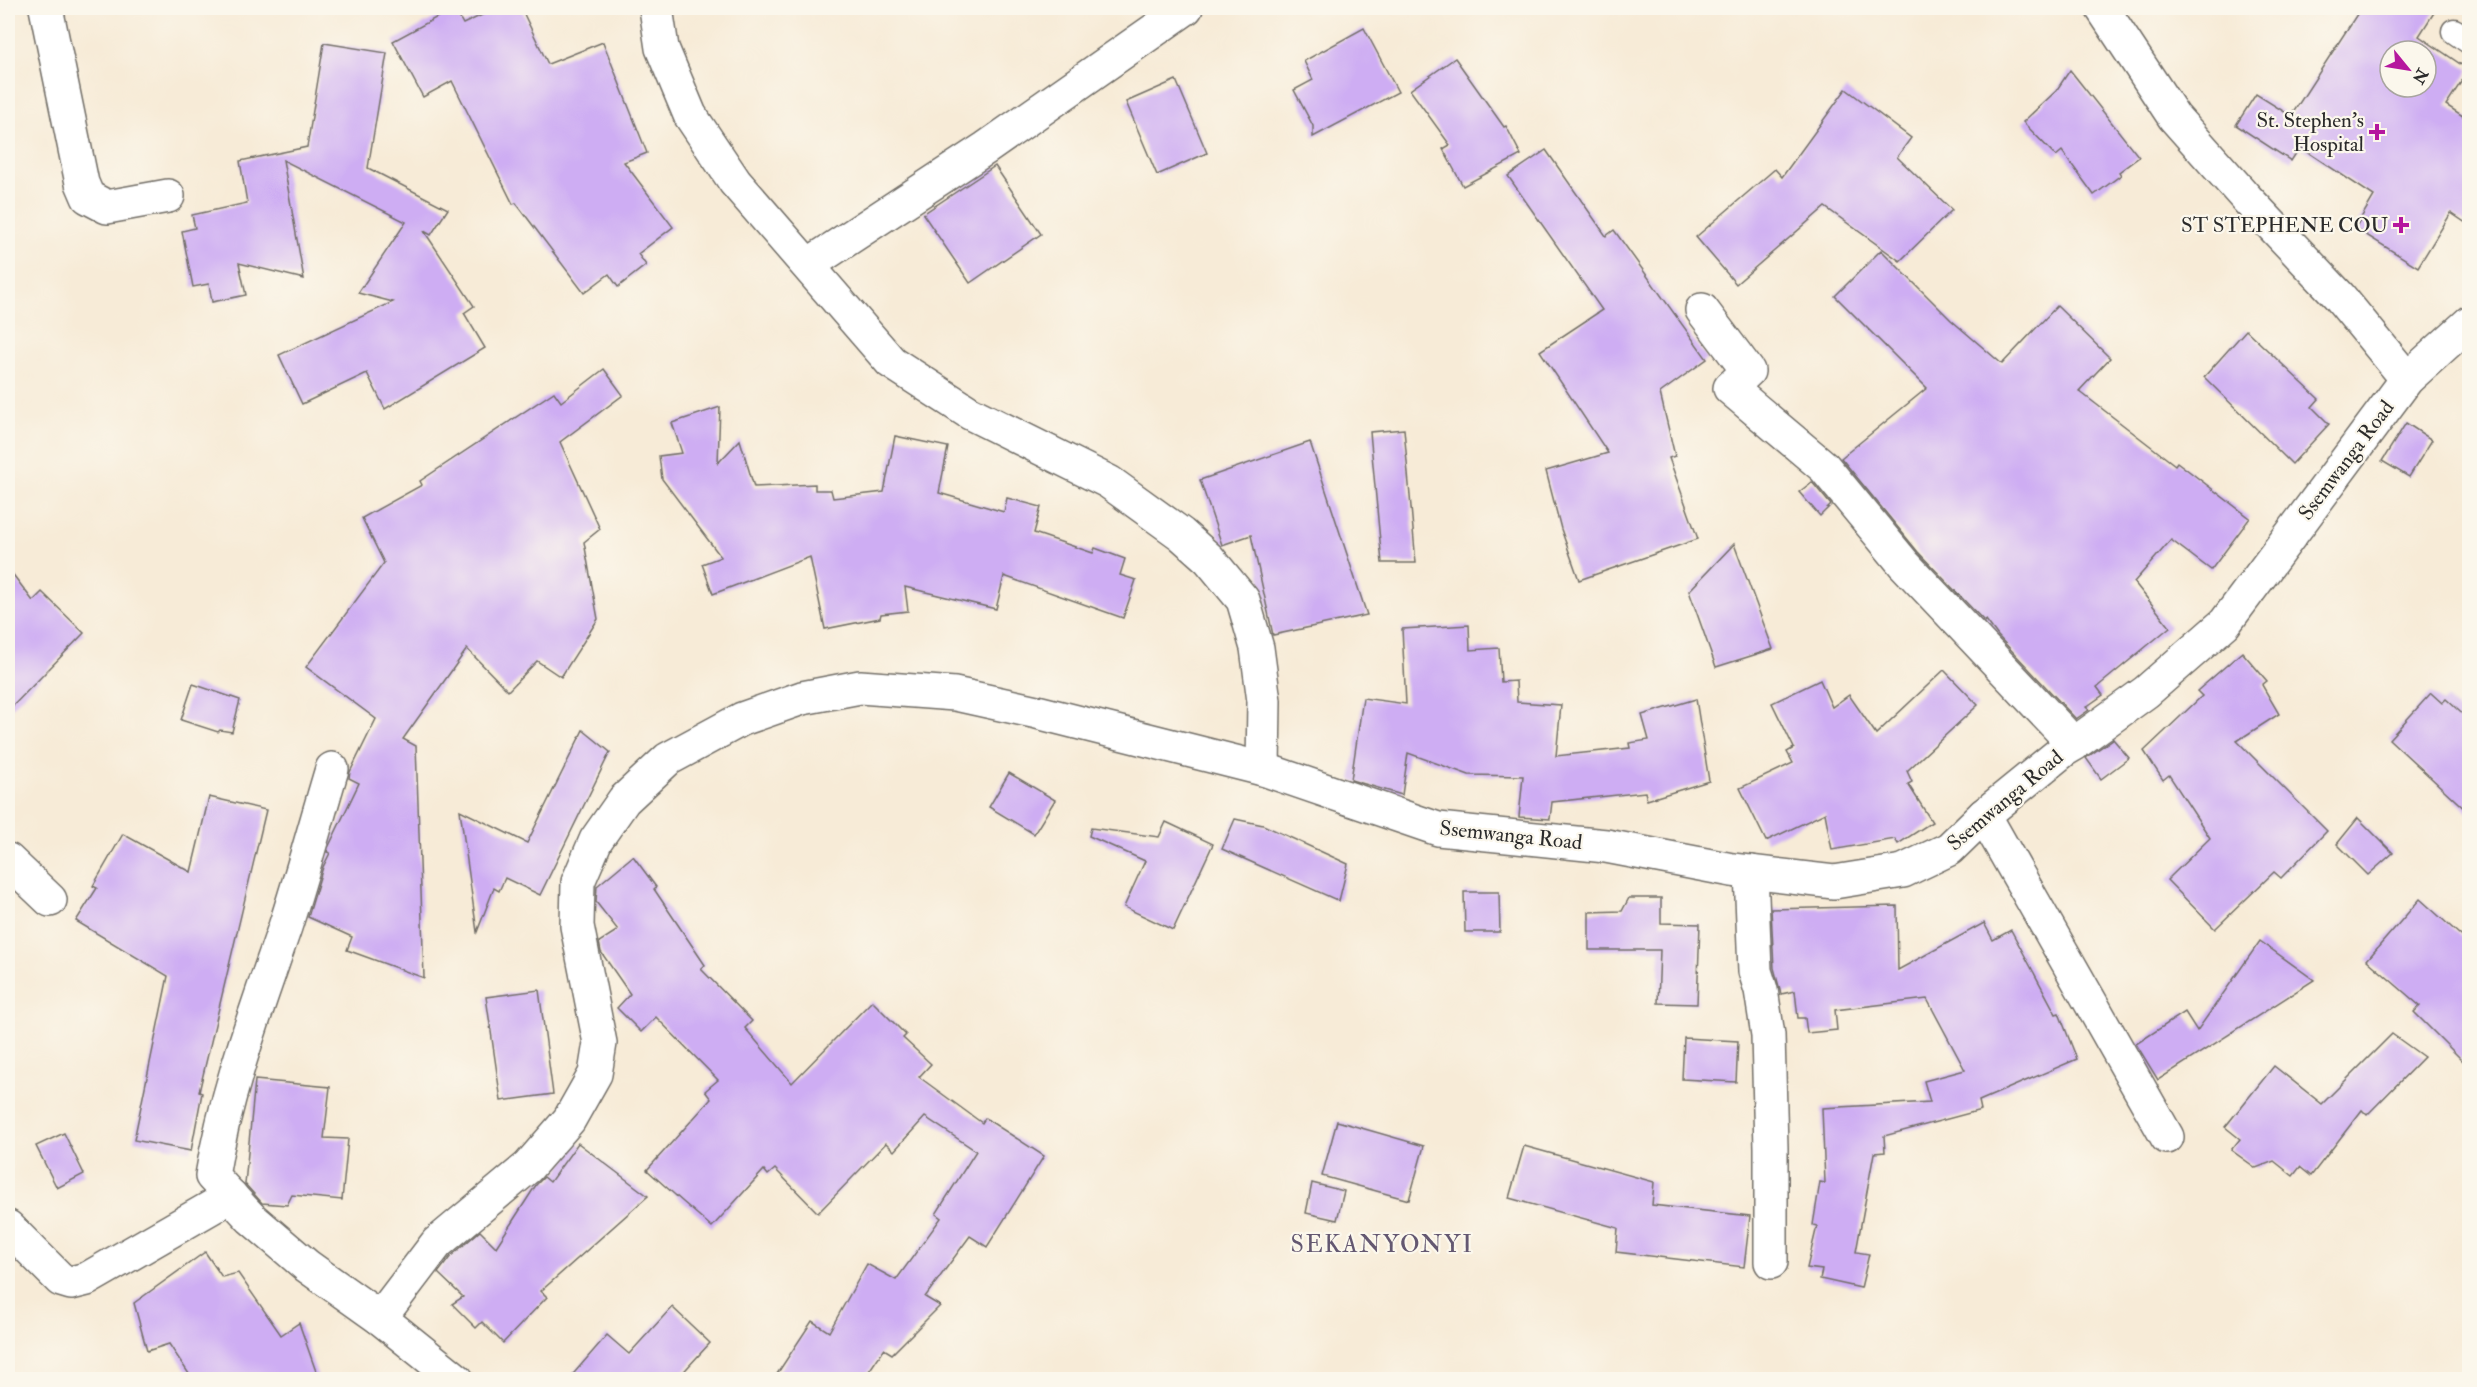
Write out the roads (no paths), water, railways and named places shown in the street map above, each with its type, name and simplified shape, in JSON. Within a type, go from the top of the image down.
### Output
[{"type":"street","points":[[46,8],[82,183],[88,197],[107,207],[168,196]]},
{"type":"street","points":[[656,8],[662,48],[690,115],[735,182],[891,362],[970,413],[1109,482],[1181,534],[1209,559],[1243,600],[1257,648],[1264,701],[1263,769]]},
{"type":"street","points":[[808,264],[986,148],[1186,8]]},
{"type":"street","points":[[2102,8],[2174,117],[2247,199],[2339,296],[2407,379]]},
{"type":"street","points":[[1702,310],[1748,371],[1730,388],[1824,467],[1904,564],[2074,744]]},
{"type":"street","name":"Ssemwanga Road","points":[[380,1318],[436,1243],[528,1167],[568,1120],[595,1074],[600,1043],[577,926],[578,882],[596,840],[624,800],[668,759],[742,719],[802,698],[860,687],[955,694],[1060,717],[1263,769],[1438,830],[1606,846],[1751,872],[1834,882],[1903,871],[1949,849],[1984,815],[2064,750],[2146,692],[2225,623],[2407,379],[2469,322]]},
{"type":"street","points":[[332,769],[290,912],[232,1084],[212,1176],[251,1218],[307,1266],[380,1318],[457,1380]]},
{"type":"street","points":[[1984,815],[2167,1137]]},
{"type":"street","points":[[8,860],[50,900]]},
{"type":"street","points":[[1751,872],[1755,971],[1761,990],[1768,1035],[1771,1262]]},
{"type":"street","points":[[8,1227],[62,1280],[71,1283],[87,1279],[231,1196]]},
{"type":"place","name":"St. Stephen's Hospital","points":[[2377,132]]},
{"type":"place","name":"ST STEPHENE COU","points":[[2401,225]]},
{"type":"district","name":"SEKANYONYI","points":[[1382,1244]]}]
